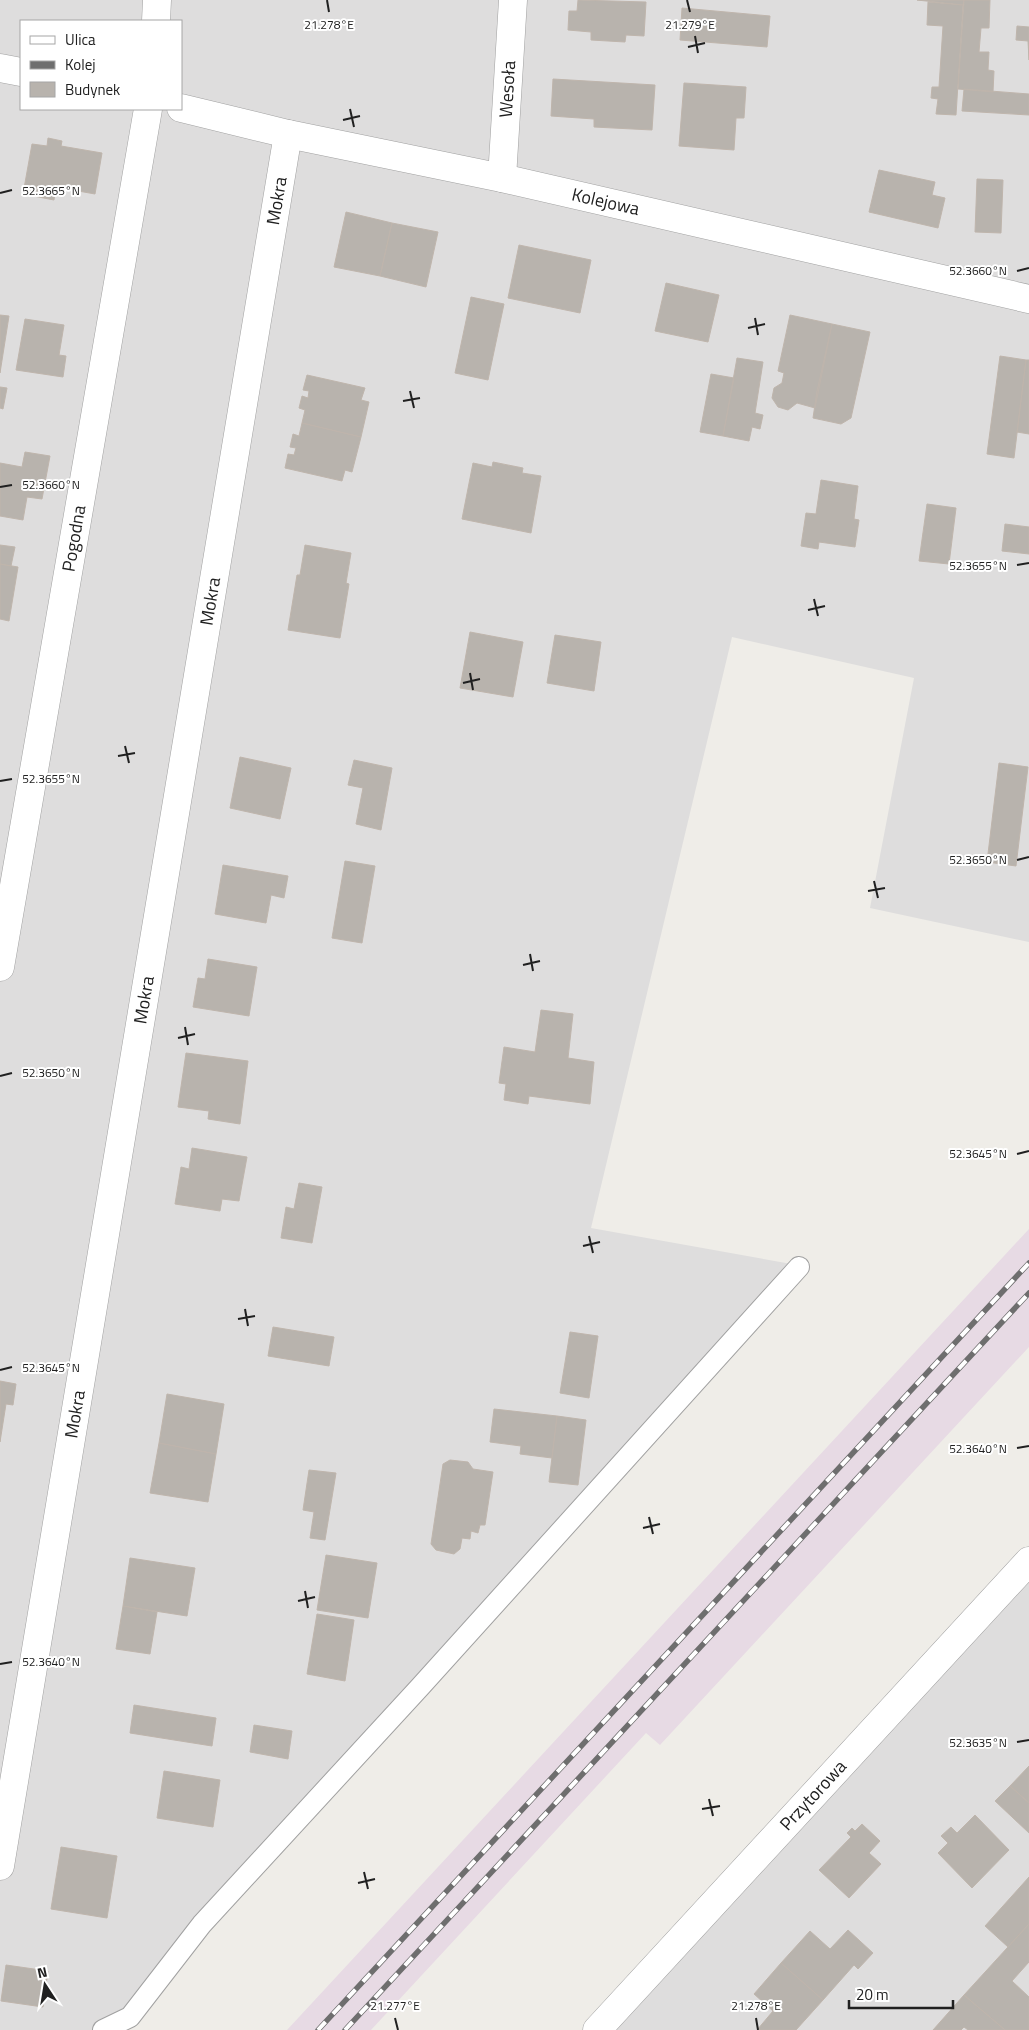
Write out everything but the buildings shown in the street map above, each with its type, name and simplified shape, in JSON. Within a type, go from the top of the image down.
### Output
[{"type":"street","points":[[156,20],[157,0]]},
{"type":"street","name":"Wesoła","points":[[502,178],[513,0]]},
{"type":"street","points":[[0,68],[20,72]]},
{"type":"street","name":"Kolejowa","points":[[182,108],[288,134],[502,178],[1029,300]]},
{"type":"street","name":"Pogodna","points":[[0,967],[148,110]]},
{"type":"street","name":"Mokra","points":[[0,1866],[288,134]]},
{"type":"street","name":"Przytorowa","points":[[596,2030],[1029,1561]]},
{"type":"lane","points":[[103,2030],[130,2018],[202,1924],[420,1687],[799,1267]]},
{"type":"shaded area","points":[[0,0],[1029,0],[1029,942],[870,908],[914,678],[732,637],[591,1228],[797,1265],[117,2030],[0,2030]]},
{"type":"shaded area","points":[[1029,1229],[1029,1347],[660,1745],[646,1733],[371,2030],[287,2030]]},
{"type":"shaded area","points":[[1029,1561],[1029,2030],[597,2030]]},
{"type":"railway","points":[[318,2030],[1029,1263]]},
{"type":"railway","points":[[345,2030],[1029,1293]]}]
